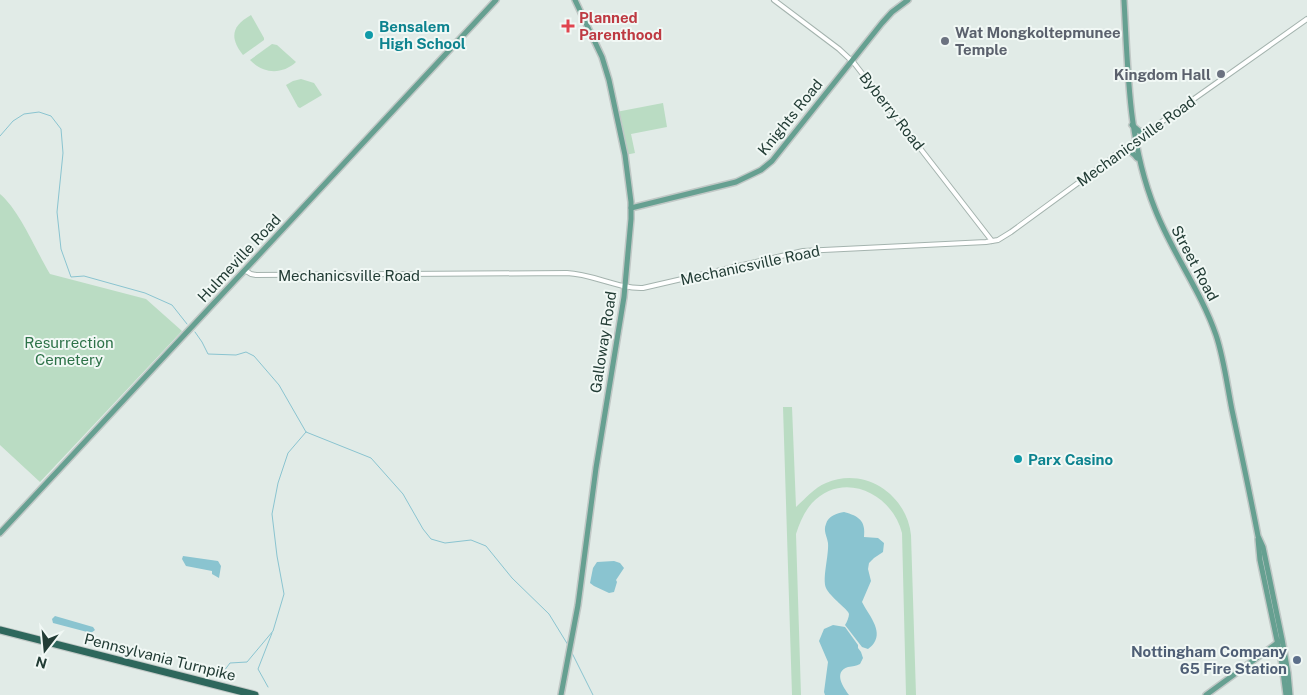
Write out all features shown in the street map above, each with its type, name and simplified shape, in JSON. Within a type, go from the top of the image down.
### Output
[{"type":"highway","name":"Pennsylvania Turnpike","points":[[0,631],[238,695]]},
{"type":"highway","name":"Pennsylvania Turnpike","points":[[0,631],[255,695]]},
{"type":"main road","name":"Hulmeville Road","points":[[0,533],[496,0]]},
{"type":"main road","name":"Galloway Road","points":[[561,695],[576,612],[596,468],[625,286],[631,208],[622,136],[602,57],[574,0]]},
{"type":"main road","name":"Knights Road","points":[[631,208],[736,182],[761,170],[772,161],[887,17],[908,0]]},
{"type":"main road","name":"Street Road","points":[[1124,0],[1132,125],[1139,162],[1159,219],[1205,306],[1218,340],[1258,536],[1263,576],[1288,673],[1290,695]]},
{"type":"main road","points":[[1132,125],[1139,131],[1147,132]]},
{"type":"main road","points":[[1116,155],[1124,151],[1130,151],[1139,162]]},
{"type":"main road","name":"Street Road","points":[[1262,559],[1270,585],[1280,641],[1286,695]]},
{"type":"main road","points":[[1263,576],[1267,578],[1270,585]]},
{"type":"main road","points":[[1206,695],[1280,641]]},
{"type":"street","name":"Byberry Road","points":[[774,0],[852,61],[992,241]]},
{"type":"street","name":"Mechanicsville Road","points":[[246,270],[256,275],[567,273],[592,277],[625,286],[646,288],[810,250],[992,241],[1000,239],[1011,232],[1307,18]]},
{"type":"green space","points":[[251,15],[264,40],[243,55],[236,43],[235,32],[240,23]]},
{"type":"green space","points":[[272,44],[277,45],[296,62],[285,69],[273,71],[261,68],[250,60]]},
{"type":"green space","points":[[301,79],[314,83],[322,95],[300,108],[286,85]]},
{"type":"green space","points":[[663,103],[667,127],[631,134],[635,153],[625,155],[616,112]]},
{"type":"green space","name":"Resurrection Cemetery","points":[[0,194],[21,221],[50,274],[146,299],[182,331],[40,482],[0,445]]},
{"type":"green space","points":[[783,407],[792,407],[796,507],[814,490],[826,483],[855,478],[869,481],[882,488],[893,496],[902,508],[908,521],[911,535],[916,695],[906,695],[902,533],[897,519],[877,497],[851,487],[838,488],[824,493],[812,503],[803,517],[796,534],[801,695],[792,695]]},
{"type":"water","points":[[844,512],[854,515],[863,523],[864,537],[878,538],[884,543],[883,552],[869,563],[868,569],[871,581],[862,602],[874,622],[877,633],[874,643],[868,649],[862,647],[845,625],[849,614],[828,592],[825,584],[828,543],[825,527],[831,517]]},
{"type":"water","points":[[183,556],[218,561],[221,566],[219,578],[212,574],[212,571],[186,566],[182,559]]},
{"type":"water","points":[[614,561],[620,563],[624,568],[616,580],[614,592],[609,593],[590,583],[593,568],[597,562]]},
{"type":"water","points":[[55,616],[93,627],[95,630],[91,633],[53,623],[52,619]]},
{"type":"water","points":[[833,625],[845,627],[858,645],[863,658],[860,664],[843,669],[841,672],[841,680],[849,695],[825,695],[824,692],[828,662],[819,641],[824,629]]},
{"type":"waterway","points":[[0,136],[13,121],[24,114],[39,112],[51,116],[61,129],[63,153],[57,212],[61,249],[71,277],[84,276],[145,293],[172,305],[187,324]]},
{"type":"waterway","points":[[195,332],[208,354],[236,355],[246,352],[254,356],[279,385],[306,432],[371,458],[403,494],[423,529],[431,539],[445,543],[471,540],[486,546],[512,578],[549,614],[568,645]]},
{"type":"waterway","points":[[221,675],[230,663],[247,662],[273,631],[284,594],[272,514],[278,483],[288,453],[306,432]]},
{"type":"waterway","points":[[268,687],[258,669],[272,633]]},
{"type":"waterway","points":[[571,651],[593,695]]},
{"type":"place","name":"Planned Parenthood","points":[[568,26]]},
{"type":"place","name":"Bensalem High School","points":[[369,35]]},
{"type":"place","name":"Wat Mongkoltepmunee Temple","points":[[945,41]]},
{"type":"place","name":"Kingdom Hall","points":[[1221,74]]},
{"type":"place","name":"Parx Casino","points":[[1018,459]]},
{"type":"place","name":"Nottingham Company 65 Fire Station","points":[[1297,660]]}]
